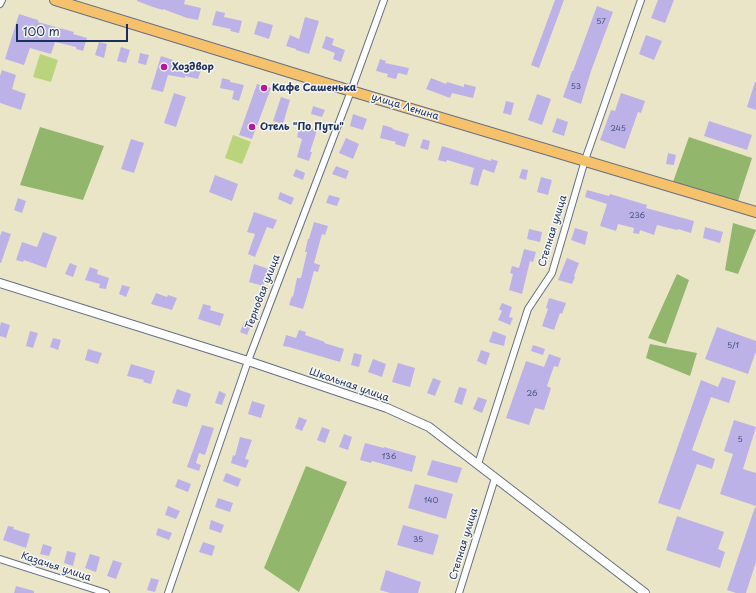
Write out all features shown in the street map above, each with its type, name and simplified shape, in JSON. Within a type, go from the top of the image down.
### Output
[{"type":"main road","name":"улица Ленина","points":[[55,0],[351,91],[756,212]]},
{"type":"street","points":[[0,4],[2,0]]},
{"type":"street","name":"Терновая улица","points":[[168,593],[248,361],[351,91],[384,0]]},
{"type":"street","name":"Степная улица","points":[[478,464],[528,309],[552,272],[585,160],[641,0]]},
{"type":"street","name":"Школьная улица","points":[[0,283],[248,361],[387,408],[429,427],[646,593]]},
{"type":"street","name":"Степная улица","points":[[459,593],[495,478]]},
{"type":"street","name":"Казачья улица","points":[[0,559],[106,593]]},
{"type":"green space","points":[[40,54],[58,60],[51,82],[33,77]]},
{"type":"green space","points":[[40,127],[104,146],[83,200],[20,185]]},
{"type":"green space","points":[[233,135],[251,142],[242,164],[225,158]]},
{"type":"green space","points":[[689,137],[752,158],[738,201],[673,182]]},
{"type":"green space","points":[[733,223],[756,230],[738,274],[725,270]]},
{"type":"green space","points":[[677,274],[689,280],[666,344],[648,338]]},
{"type":"green space","points":[[650,344],[697,353],[690,376],[646,358]]},
{"type":"green space","points":[[306,466],[347,482],[299,592],[264,568]]},
{"type":"building","points":[[137,0],[185,0],[184,4],[201,8],[198,20],[153,7]]},
{"type":"building","points":[[555,0],[564,0],[539,68],[531,65]]},
{"type":"building","points":[[658,0],[674,0],[665,23],[651,18]]},
{"type":"building","points":[[597,6],[613,12],[591,71],[581,104],[563,97]]},
{"type":"building","points":[[216,11],[225,13],[224,17],[242,21],[239,33],[230,31],[231,29],[212,25]]},
{"type":"building","points":[[19,14],[38,20],[38,22],[74,32],[73,34],[87,38],[83,51],[76,49],[76,47],[55,42],[51,54],[30,48],[24,65],[5,59]]},
{"type":"building","points":[[305,17],[319,21],[309,54],[286,46],[290,35],[299,39]]},
{"type":"building","points":[[258,21],[273,25],[269,39],[254,34]]},
{"type":"building","points":[[646,35],[662,41],[654,60],[639,54]]},
{"type":"building","points":[[326,36],[334,39],[332,45],[345,50],[341,62],[333,59],[335,53],[322,48]]},
{"type":"building","points":[[99,42],[107,44],[104,58],[95,55]]},
{"type":"building","points":[[121,47],[130,50],[126,63],[117,61]]},
{"type":"building","points":[[140,53],[149,55],[146,65],[138,63]]},
{"type":"building","points":[[161,56],[201,70],[198,79],[185,76],[185,78],[168,75],[163,92],[151,89]]},
{"type":"building","points":[[380,59],[386,61],[385,63],[409,68],[407,75],[398,73],[396,79],[387,77],[388,74],[376,71]]},
{"type":"building","points":[[2,70],[16,75],[12,89],[26,94],[21,110],[0,103],[0,76]]},
{"type":"building","points":[[222,78],[230,80],[230,82],[244,85],[239,101],[232,99],[234,91],[220,88]]},
{"type":"building","points":[[431,78],[446,84],[447,82],[464,87],[464,84],[476,87],[473,98],[452,93],[450,98],[426,89]]},
{"type":"building","points":[[756,82],[756,110],[747,107]]},
{"type":"building","points":[[257,84],[271,88],[252,139],[239,135]]},
{"type":"building","points":[[174,93],[186,97],[176,127],[164,123]]},
{"type":"building","points":[[621,93],[645,101],[641,113],[638,112],[625,149],[600,140],[611,110],[615,111]]},
{"type":"building","points":[[537,94],[551,99],[542,125],[528,120]]},
{"type":"building","points":[[281,97],[290,100],[283,124],[273,121]]},
{"type":"building","points":[[506,101],[514,103],[511,115],[503,113]]},
{"type":"building","points":[[313,106],[325,110],[322,117],[311,114]]},
{"type":"building","points":[[353,114],[367,119],[363,130],[350,126]]},
{"type":"building","points":[[557,118],[568,122],[564,136],[552,132]]},
{"type":"building","points":[[709,121],[752,135],[747,150],[704,136]]},
{"type":"building","points":[[300,125],[317,130],[310,152],[312,152],[309,161],[297,157],[302,139],[297,137]]},
{"type":"building","points":[[383,125],[409,134],[405,147],[395,144],[396,142],[380,138]]},
{"type":"building","points":[[346,138],[359,144],[353,159],[339,153]]},
{"type":"building","points":[[131,139],[144,143],[134,173],[121,169]]},
{"type":"building","points":[[423,139],[430,141],[428,150],[420,148]]},
{"type":"building","points":[[442,146],[491,161],[491,159],[498,161],[494,173],[483,169],[478,186],[470,184],[474,168],[447,160],[446,162],[438,160]]},
{"type":"building","points":[[668,153],[676,155],[674,165],[666,164]]},
{"type":"building","points":[[336,166],[349,171],[346,179],[332,174]]},
{"type":"building","points":[[296,169],[305,173],[303,180],[293,176]]},
{"type":"building","points":[[522,169],[528,170],[526,180],[519,178]]},
{"type":"building","points":[[215,175],[238,184],[232,201],[209,192]]},
{"type":"building","points":[[541,177],[552,180],[548,195],[537,192]]},
{"type":"building","points":[[587,190],[609,196],[610,194],[647,205],[646,208],[694,221],[691,233],[657,225],[654,235],[640,230],[639,234],[633,233],[634,228],[618,224],[616,231],[600,226],[607,204],[585,197]]},
{"type":"building","points":[[280,192],[294,198],[291,205],[278,199]]},
{"type":"building","points":[[329,195],[340,198],[337,206],[326,203]]},
{"type":"building","points":[[18,198],[26,201],[22,213],[14,210]]},
{"type":"building","points":[[254,212],[277,220],[273,229],[267,227],[255,257],[248,254],[255,234],[247,232]]},
{"type":"building","points":[[314,222],[328,226],[325,235],[322,234],[314,263],[320,265],[318,272],[314,271],[303,309],[289,305],[292,296],[293,297],[297,278],[301,278],[307,252],[305,252],[308,239]]},
{"type":"building","points":[[705,227],[723,232],[720,243],[703,238]]},
{"type":"building","points":[[575,228],[588,232],[585,245],[571,240]]},
{"type":"building","points":[[529,229],[542,232],[540,242],[527,239]]},
{"type":"building","points":[[2,231],[11,234],[0,263],[0,236]]},
{"type":"building","points":[[43,232],[57,237],[46,268],[24,260],[23,262],[16,260],[22,242],[37,247]]},
{"type":"building","points":[[524,249],[536,252],[533,262],[530,261],[522,294],[509,290],[513,274],[510,273],[512,266],[519,268]]},
{"type":"building","points":[[567,258],[579,263],[572,284],[558,280]]},
{"type":"building","points":[[70,263],[77,266],[73,277],[65,274]]},
{"type":"building","points":[[254,264],[269,269],[263,286],[249,282]]},
{"type":"building","points":[[90,267],[98,270],[97,274],[109,278],[106,289],[99,288],[100,284],[85,280]]},
{"type":"building","points":[[122,285],[130,287],[126,297],[119,294]]},
{"type":"building","points":[[156,293],[167,297],[168,295],[177,298],[172,310],[151,304]]},
{"type":"building","points":[[549,298],[566,303],[562,314],[560,313],[554,330],[542,326],[548,309],[546,308]]},
{"type":"building","points":[[502,303],[512,307],[509,317],[513,318],[510,325],[498,320],[502,311],[499,309]]},
{"type":"building","points":[[203,304],[211,306],[210,310],[224,314],[220,326],[198,319]]},
{"type":"building","points":[[1,322],[10,325],[6,338],[0,336]]},
{"type":"building","points":[[244,322],[251,325],[247,335],[240,332]]},
{"type":"building","points":[[717,327],[756,341],[756,351],[748,374],[705,359]]},
{"type":"building","points":[[299,330],[306,332],[305,335],[344,349],[340,362],[283,346],[286,335],[296,338]]},
{"type":"building","points":[[30,331],[38,333],[33,348],[26,346]]},
{"type":"building","points":[[493,331],[506,336],[504,346],[489,342]]},
{"type":"building","points":[[53,338],[61,340],[58,350],[50,347]]},
{"type":"building","points":[[533,345],[545,349],[543,355],[531,351]]},
{"type":"building","points":[[88,349],[102,353],[98,364],[85,360]]},
{"type":"building","points":[[481,350],[490,353],[486,365],[477,361]]},
{"type":"building","points":[[354,353],[362,355],[359,367],[351,365]]},
{"type":"building","points":[[549,354],[561,358],[558,367],[554,366],[547,386],[551,388],[544,410],[535,408],[529,425],[506,418],[526,361],[544,367]]},
{"type":"building","points":[[373,359],[386,364],[382,377],[368,372]]},
{"type":"building","points":[[398,363],[415,368],[410,387],[392,382]]},
{"type":"building","points":[[131,364],[155,371],[151,384],[143,382],[144,380],[127,376]]},
{"type":"building","points":[[722,377],[736,381],[729,403],[711,397],[692,450],[715,459],[712,469],[697,464],[680,510],[658,503],[701,380],[718,387]]},
{"type":"building","points":[[433,378],[441,381],[435,396],[427,393]]},
{"type":"building","points":[[459,387],[467,389],[462,405],[454,402]]},
{"type":"building","points":[[177,389],[191,394],[187,407],[172,403]]},
{"type":"building","points":[[219,391],[226,394],[222,405],[215,403]]},
{"type":"building","points":[[478,397],[487,400],[482,413],[473,409]]},
{"type":"building","points":[[252,401],[265,405],[261,418],[248,414]]},
{"type":"building","points":[[299,417],[307,420],[302,431],[295,428]]},
{"type":"building","points":[[734,420],[756,427],[743,469],[756,473],[756,506],[720,494],[733,454],[724,451]]},
{"type":"building","points":[[202,425],[214,428],[205,455],[199,453],[196,463],[201,465],[199,471],[187,467]]},
{"type":"building","points":[[322,427],[330,430],[325,443],[317,440]]},
{"type":"building","points":[[344,434],[352,437],[348,450],[339,447]]},
{"type":"building","points":[[240,437],[252,440],[245,459],[249,460],[246,468],[231,463],[233,455],[235,456]]},
{"type":"building","points":[[365,443],[416,456],[412,472],[372,461],[371,463],[360,460]]},
{"type":"building","points":[[432,460],[462,468],[457,483],[427,475]]},
{"type":"building","points":[[226,473],[241,479],[238,487],[223,481]]},
{"type":"building","points":[[178,479],[191,484],[188,492],[175,487]]},
{"type":"building","points":[[415,484],[453,494],[446,519],[408,508]]},
{"type":"building","points":[[218,498],[233,503],[230,512],[215,507]]},
{"type":"building","points":[[168,506],[180,511],[176,519],[165,515]]},
{"type":"building","points":[[755,507],[756,562],[746,593],[736,593],[727,590]]},
{"type":"building","points":[[677,516],[724,532],[718,549],[725,552],[720,568],[666,550]]},
{"type":"building","points":[[211,520],[224,525],[221,533],[209,529]]},
{"type":"building","points":[[403,525],[439,535],[433,555],[397,545]]},
{"type":"building","points":[[8,526],[30,534],[26,548],[3,540]]},
{"type":"building","points":[[158,528],[172,533],[169,540],[156,535]]},
{"type":"building","points":[[203,542],[215,546],[212,556],[199,552]]},
{"type":"building","points":[[43,544],[52,547],[49,556],[40,554]]},
{"type":"building","points":[[67,551],[76,553],[73,566],[64,563]]},
{"type":"building","points":[[90,554],[100,557],[96,572],[85,568]]},
{"type":"building","points":[[113,560],[122,563],[116,579],[107,576]]},
{"type":"building","points":[[386,570],[421,582],[418,593],[390,593],[380,590]]},
{"type":"building","points":[[151,578],[159,580],[155,592],[147,590]]},
{"type":"building","points":[[16,586],[34,591],[34,593],[14,593]]},
{"type":"place","name":"Хоздвор","points":[[164,67]]},
{"type":"place","name":"Кафе Сашенька","points":[[264,88]]},
{"type":"place","name":"Отель \"По Пути\"","points":[[252,127]]}]
